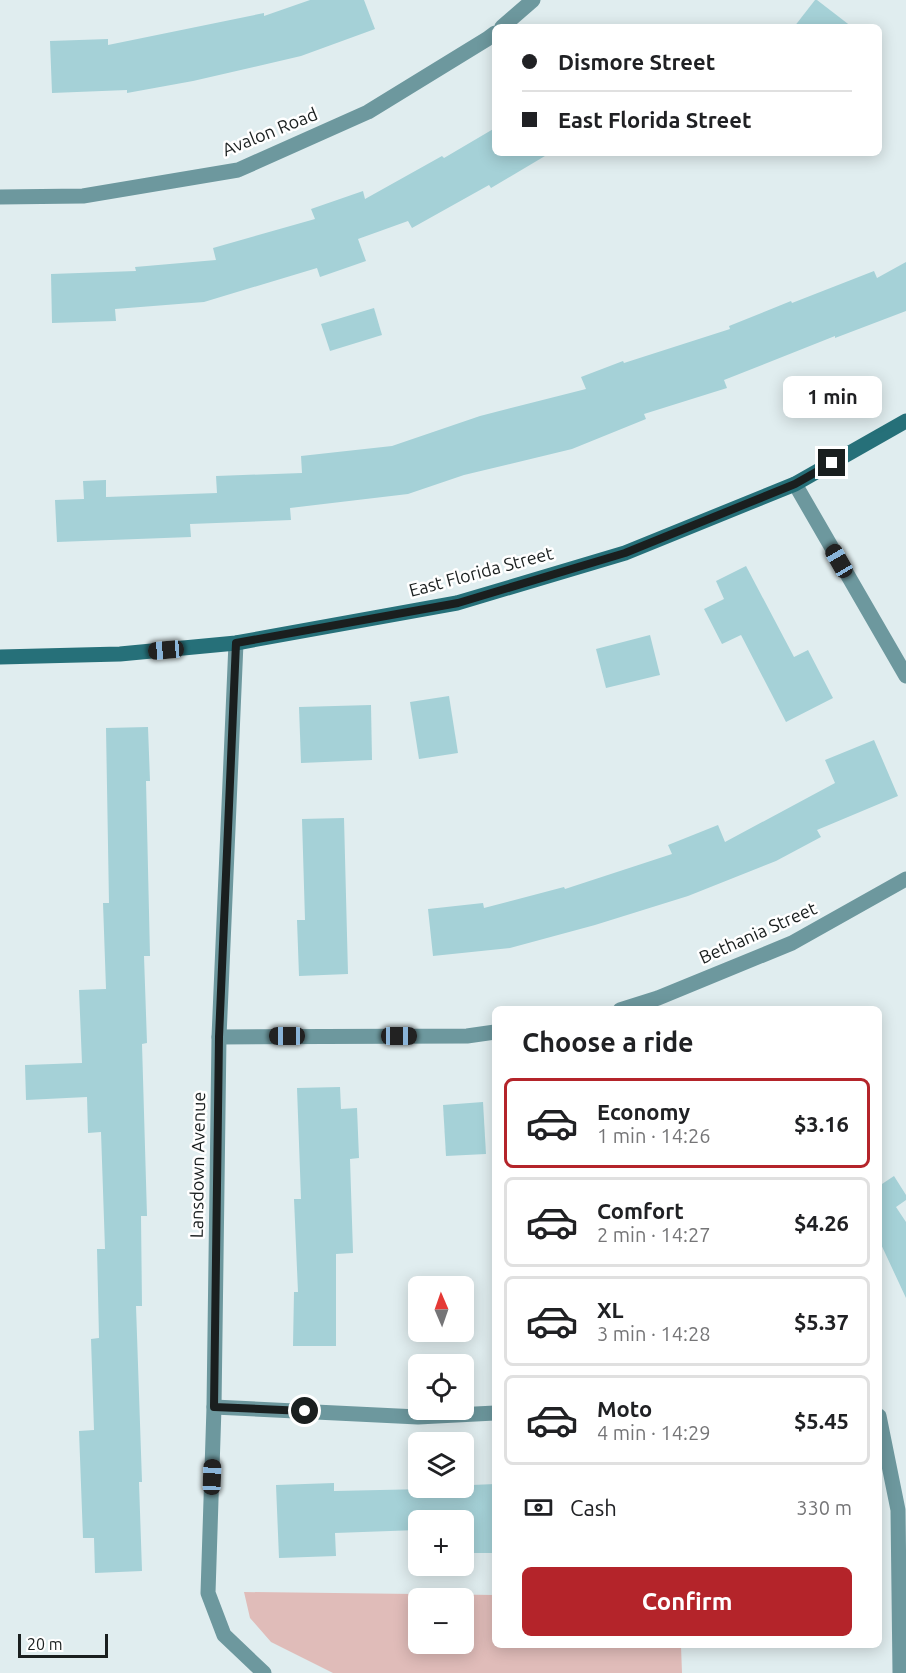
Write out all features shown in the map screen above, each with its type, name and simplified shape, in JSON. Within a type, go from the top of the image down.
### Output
[{"type":"main road","name":"East Florida Street","points":[[0,657],[120,654],[236,643],[458,603],[625,553],[795,484],[906,421]]},
{"type":"street","points":[[505,24],[533,0]]},
{"type":"street","name":"Avalon Road","points":[[0,196],[83,196],[238,170],[368,112],[492,35]]},
{"type":"street","points":[[795,484],[906,676]]},
{"type":"street","name":"Lansdown Avenue","points":[[236,643],[219,1037],[214,1407],[208,1593],[225,1635],[262,1672]]},
{"type":"street","name":"Bethania Street","points":[[660,1004],[792,943],[906,879]]},
{"type":"street","points":[[219,1037],[466,1036],[492,1032]]},
{"type":"street","points":[[214,1407],[418,1417],[492,1413]]},
{"type":"street","points":[[882,1431],[898,1510],[900,1673]]},
{"type":"shaded area","points":[[244,1592],[408,1594],[408,1654],[474,1654],[474,1595],[492,1595],[492,1648],[681,1648],[682,1673],[333,1673],[271,1642],[250,1618]]},
{"type":"building","points":[[310,0],[364,0],[375,29],[301,56],[193,81],[127,93],[127,90],[52,93],[50,41],[108,39],[108,45],[264,13],[264,16]]},
{"type":"building","points":[[817,0],[848,24],[796,24]]},
{"type":"building","points":[[492,130],[492,156],[545,156],[491,188],[489,185],[412,228],[408,221],[358,239],[366,261],[320,277],[317,268],[204,302],[115,309],[116,321],[52,323],[51,274],[136,271],[135,267],[216,260],[213,248],[315,219],[311,209],[363,191],[365,199],[442,156],[444,158]]},
{"type":"building","points":[[906,262],[906,311],[724,380],[727,388],[644,414],[646,419],[572,449],[464,475],[408,494],[290,508],[291,520],[190,524],[191,537],[57,542],[55,500],[84,499],[83,481],[106,480],[106,497],[217,493],[216,476],[302,473],[301,456],[392,446],[480,416],[586,389],[581,377],[623,361],[624,363],[730,329],[729,326],[791,301],[792,303],[874,271],[877,278]]},
{"type":"building","points":[[374,308],[382,335],[330,351],[321,324]]},
{"type":"building","points":[[746,566],[794,657],[808,650],[833,698],[786,722],[741,635],[722,644],[704,609],[724,599],[716,581]]},
{"type":"building","points":[[650,635],[660,675],[606,688],[596,649]]},
{"type":"building","points":[[449,696],[458,753],[419,759],[410,702]]},
{"type":"building","points":[[371,705],[372,760],[301,763],[299,707]]},
{"type":"building","points":[[148,727],[150,781],[146,781],[150,956],[144,956],[147,1043],[142,1044],[147,1216],[141,1216],[142,1306],[136,1306],[142,1482],[139,1482],[142,1571],[95,1573],[94,1538],[83,1538],[79,1431],[94,1430],[91,1339],[99,1338],[97,1249],[105,1249],[101,1132],[88,1133],[87,1097],[26,1100],[25,1065],[82,1063],[79,990],[106,989],[103,903],[109,903],[106,728]]},
{"type":"building","points":[[874,740],[898,796],[817,830],[821,837],[776,861],[688,896],[595,925],[510,948],[433,956],[428,909],[483,903],[484,908],[564,887],[565,889],[672,854],[668,845],[718,825],[725,842],[835,783],[825,760]]},
{"type":"building","points":[[344,818],[348,974],[299,976],[297,920],[305,920],[302,819]]},
{"type":"building","points":[[340,1087],[341,1109],[357,1108],[359,1158],[350,1159],[353,1253],[336,1254],[336,1346],[293,1346],[294,1292],[298,1292],[294,1199],[301,1199],[297,1088]]},
{"type":"building","points":[[483,1102],[486,1154],[446,1156],[443,1105]]},
{"type":"building","points":[[894,1176],[906,1195],[906,1200],[896,1207],[906,1222],[906,1298],[882,1246],[882,1184]]},
{"type":"building","points":[[334,1483],[334,1491],[408,1489],[408,1498],[474,1498],[474,1485],[492,1484],[492,1553],[474,1553],[474,1510],[408,1510],[408,1530],[335,1533],[336,1556],[279,1558],[276,1485]]},
{"type":"route","points":[[305,1411],[214,1407],[219,1037],[236,643],[458,603],[625,553],[795,484],[832,463]]}]
